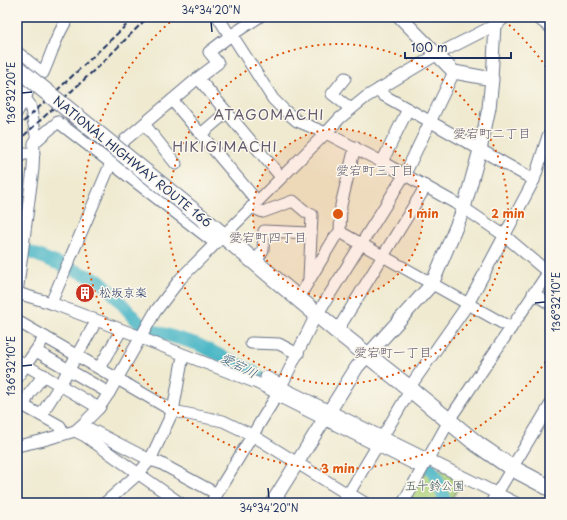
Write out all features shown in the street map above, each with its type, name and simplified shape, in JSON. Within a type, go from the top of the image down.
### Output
[{"type":"highway","name":"NATIONAL HIGHWAY ROUTE 166","points":[[17,68],[207,222],[219,239],[255,263],[477,444],[512,468],[550,488]]},
{"type":"main road","points":[[272,503],[357,366],[432,284],[464,208],[480,150],[489,108],[492,79],[454,72],[400,17]]},
{"type":"street","points":[[17,112],[26,96],[43,73],[55,41],[69,17]]},
{"type":"street","points":[[218,17],[273,99],[297,121],[354,147],[464,208],[505,236],[549,272],[449,421],[403,503]]},
{"type":"street","points":[[51,303],[111,162],[125,140],[198,78],[218,63],[209,52],[231,35],[259,17]]},
{"type":"street","points":[[75,431],[99,408],[155,312],[177,282],[340,118],[379,89],[436,55],[495,25],[506,17]]},
{"type":"street","points":[[536,17],[550,27]]},
{"type":"street","points":[[492,79],[495,25]]},
{"type":"street","points":[[17,52],[43,73]]},
{"type":"street","points":[[17,446],[75,431],[90,429],[150,460],[160,463],[214,499],[280,389],[313,321],[405,174],[454,72]]},
{"type":"street","points":[[198,78],[281,177]]},
{"type":"street","points":[[345,78],[332,94],[351,109]]},
{"type":"street","points":[[17,86],[26,96],[30,105],[37,140]]},
{"type":"street","points":[[379,89],[383,95],[534,180]]},
{"type":"street","points":[[172,100],[201,134],[254,204],[263,212],[263,250],[255,263]]},
{"type":"street","points":[[382,162],[408,109]]},
{"type":"street","points":[[201,134],[227,112]]},
{"type":"street","points":[[219,239],[111,162],[58,122],[34,143],[33,169],[21,247],[17,293],[144,332],[257,383],[280,389]]},
{"type":"street","points":[[144,124],[176,164]]},
{"type":"street","points":[[347,497],[410,389],[468,304],[534,180],[548,136]]},
{"type":"street","points":[[298,299],[335,237],[340,232],[341,205],[354,147]]},
{"type":"street","points":[[17,159],[23,154],[34,154]]},
{"type":"street","points":[[337,331],[384,257],[426,186]]},
{"type":"street","points":[[263,212],[293,201],[312,215],[309,279]]},
{"type":"street","points":[[264,232],[310,233]]},
{"type":"street","points":[[340,232],[511,328]]},
{"type":"street","points":[[534,293],[550,304]]},
{"type":"street","points":[[17,320],[173,412],[223,421],[252,435],[347,497],[365,503]]},
{"type":"street","points":[[41,415],[93,327]]},
{"type":"street","points":[[99,368],[119,334]]},
{"type":"street","points":[[17,378],[21,362],[36,352],[45,337]]},
{"type":"street","points":[[251,343],[279,344],[298,354]]},
{"type":"street","points":[[64,434],[60,426],[20,404],[55,363],[65,348]]},
{"type":"street","points":[[36,352],[109,393]]},
{"type":"street","points":[[105,503],[138,474],[150,460],[173,412],[182,361]]},
{"type":"street","points":[[21,362],[99,408]]},
{"type":"street","points":[[266,377],[280,389],[327,415],[425,462],[497,493],[516,503]]},
{"type":"street","points":[[490,503],[550,405]]},
{"type":"street","points":[[75,431],[180,503]]},
{"type":"green space","name":"五十鈴公園","points":[[429,464],[462,480],[450,503],[407,503]]},
{"type":"waterway","name":"愛宕川","points":[[17,250],[29,252],[99,280],[139,323],[154,331],[197,344],[254,372],[263,381],[275,387]]},
{"type":"waterway","name":"愛宕川","points":[[415,459],[431,468],[441,488],[445,503]]},
{"type":"railway","points":[[17,128],[135,17]]},
{"type":"railway","points":[[17,142],[104,61],[148,17]]},
{"type":"place","name":"松坂京楽","points":[[85,293]]},
{"type":"district","name":"ATAGOMACHI","points":[[269,115]]},
{"type":"district","name":"愛宕町二丁目","points":[[492,133]]},
{"type":"district","name":"HIKIGIMACHI","points":[[225,147]]},
{"type":"district","name":"愛宕町三丁目","points":[[375,170]]},
{"type":"district","name":"愛宕町四丁目","points":[[268,237]]},
{"type":"district","name":"愛宕町一丁目","points":[[393,352]]}]
